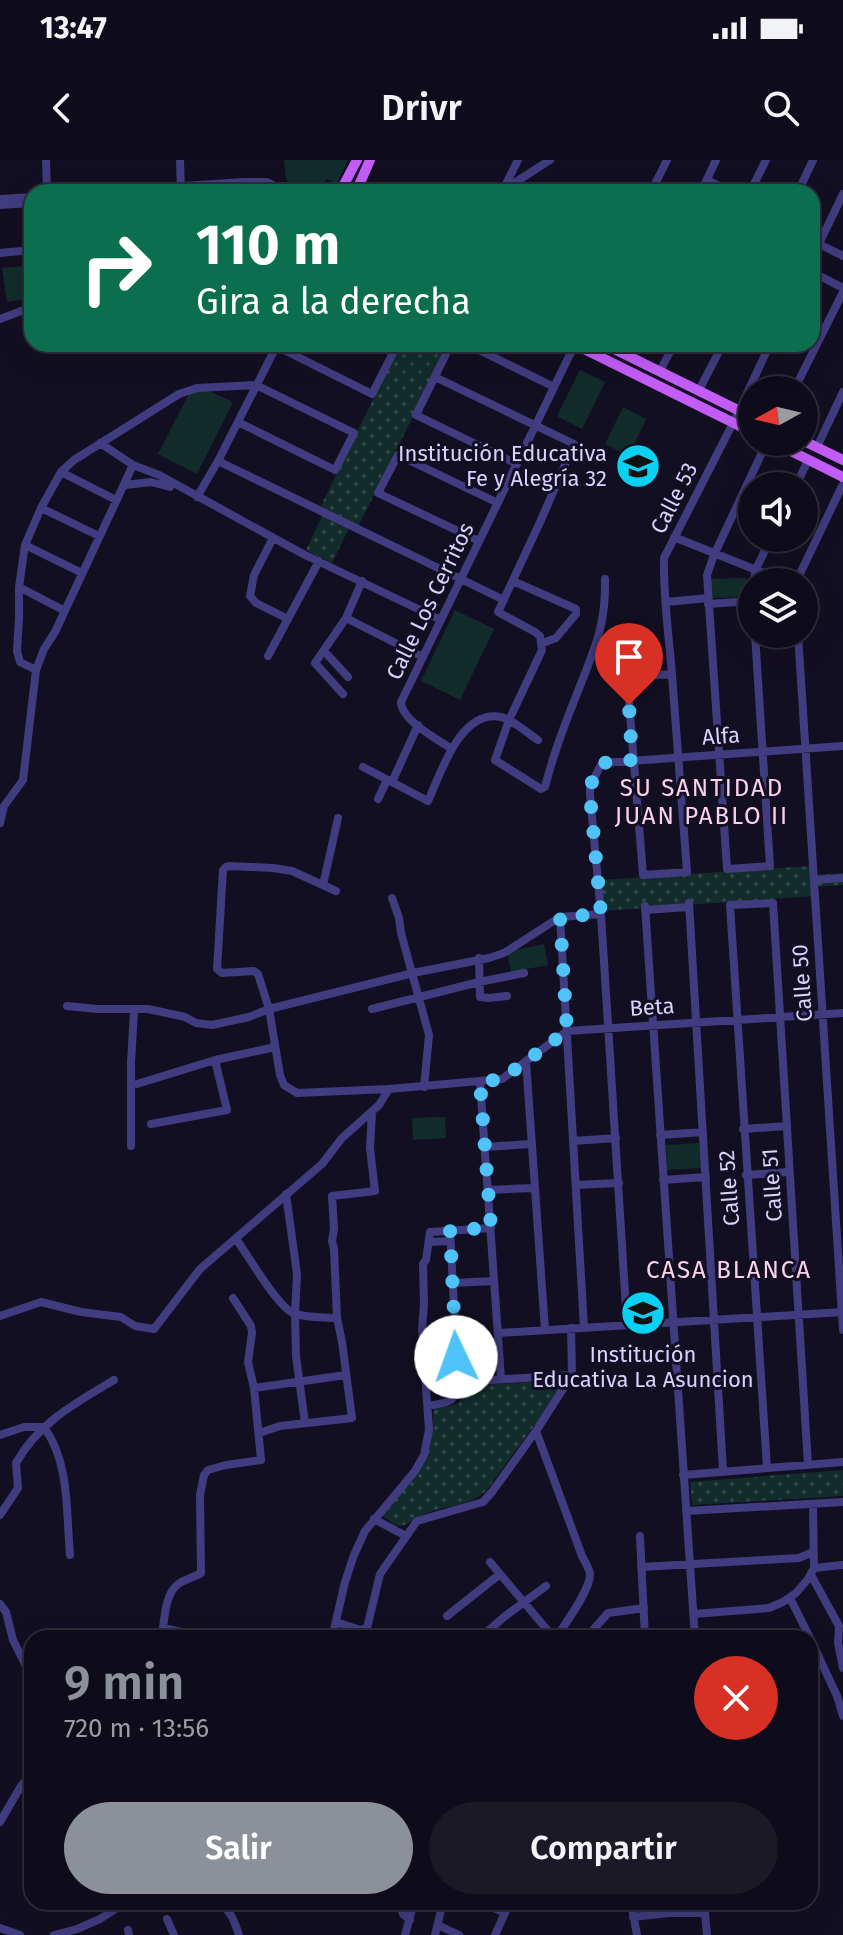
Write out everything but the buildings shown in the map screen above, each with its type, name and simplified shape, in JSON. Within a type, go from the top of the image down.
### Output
[{"type":"main road","points":[[344,184],[357,160]]},
{"type":"main road","points":[[360,184],[370,160]]},
{"type":"main road","points":[[591,352],[738,425]]},
{"type":"main road","points":[[631,352],[660,371],[738,410]]},
{"type":"main road","points":[[818,448],[843,460]]},
{"type":"main road","points":[[800,456],[843,477]]},
{"type":"street","points":[[46,160],[47,184]]},
{"type":"street","points":[[180,160],[181,184]]},
{"type":"street","points":[[506,184],[518,160]]},
{"type":"street","points":[[513,184],[550,160]]},
{"type":"street","points":[[655,184],[667,160]]},
{"type":"street","points":[[705,184],[716,160]]},
{"type":"street","points":[[754,184],[766,160]]},
{"type":"street","points":[[802,184],[813,160]]},
{"type":"street","points":[[707,180],[715,184]]},
{"type":"street","points":[[225,184],[271,184]]},
{"type":"street","points":[[843,194],[821,241],[843,256]]},
{"type":"street","points":[[0,202],[24,198]]},
{"type":"street","points":[[0,202],[24,203]]},
{"type":"street","points":[[0,253],[24,251]]},
{"type":"street","points":[[820,277],[843,292],[820,338]]},
{"type":"street","points":[[0,319],[24,310]]},
{"type":"street","points":[[197,497],[273,352]]},
{"type":"street","points":[[291,352],[372,394],[391,352]]},
{"type":"street","points":[[447,352],[416,415],[517,464]]},
{"type":"street","points":[[483,352],[554,387]]},
{"type":"street","name":"Calle Los Cerritos","points":[[418,725],[403,712],[401,702],[571,352]]},
{"type":"street","points":[[660,371],[670,352]]},
{"type":"street","points":[[699,390],[719,352]]},
{"type":"street","name":"Calle 53","points":[[754,376],[766,352]]},
{"type":"street","points":[[801,376],[813,352]]},
{"type":"street","points":[[435,377],[574,444],[498,612],[535,632],[543,643],[495,760],[538,788],[543,789],[599,639],[605,579]]},
{"type":"street","points":[[36,670],[20,662],[17,651],[19,587],[25,545],[61,472],[74,460],[187,391],[197,388],[256,385],[354,433],[335,470],[238,422]]},
{"type":"street","points":[[818,445],[843,392]]},
{"type":"street","name":"Calle 53","points":[[632,760],[643,875],[687,872],[663,582],[664,558],[738,410]]},
{"type":"street","points":[[100,443],[133,465],[159,475],[273,538],[441,620]]},
{"type":"street","points":[[479,541],[378,493],[398,455],[498,503]]},
{"type":"street","points":[[756,648],[770,866],[727,869],[707,575],[763,456]]},
{"type":"street","points":[[802,472],[808,460]]},
{"type":"street","points":[[218,461],[504,600]]},
{"type":"street","points":[[0,823],[4,806],[23,780],[36,670],[133,465]]},
{"type":"street","points":[[61,472],[116,500]]},
{"type":"street","points":[[125,485],[161,483],[197,497]]},
{"type":"street","points":[[803,568],[843,484]]},
{"type":"street","points":[[41,508],[99,536]]},
{"type":"street","points":[[674,537],[747,568]]},
{"type":"street","points":[[273,538],[254,575],[250,596],[252,601],[288,619]]},
{"type":"street","points":[[25,545],[82,573]]},
{"type":"street","points":[[268,656],[319,561]]},
{"type":"street","points":[[343,694],[315,663],[346,618],[362,581]]},
{"type":"street","points":[[513,581],[576,609],[576,614],[556,638],[543,643]]},
{"type":"street","points":[[19,587],[65,611]]},
{"type":"street","points":[[666,602],[738,601]]},
{"type":"street","points":[[346,618],[423,657]]},
{"type":"street","name":"Calle 50","points":[[799,648],[843,1330]]},
{"type":"street","points":[[324,651],[348,677]]},
{"type":"street","points":[[632,760],[627,677],[672,674]]},
{"type":"street","points":[[363,767],[428,801],[452,749],[473,722],[498,716],[538,740]]},
{"type":"street","points":[[378,799],[418,725],[452,749]]},
{"type":"street","name":"Alfa","points":[[601,914],[590,786],[602,763],[843,746]]},
{"type":"street","points":[[323,885],[338,818]]},
{"type":"street","points":[[336,891],[292,871],[276,868],[230,866],[223,870],[217,969],[222,973],[256,972],[260,977],[269,1009],[280,1075],[284,1085],[297,1093],[424,1087],[502,1079],[567,1031]]},
{"type":"street","points":[[814,880],[843,878]]},
{"type":"street","points":[[392,898],[429,1035],[424,1087]]},
{"type":"street","name":"Calle 51","points":[[730,905],[773,903],[808,1465]]},
{"type":"street","points":[[695,1630],[645,908],[689,905],[723,1471]]},
{"type":"street","name":"Calle 52","points":[[730,905],[767,1468]]},
{"type":"street","points":[[67,1006],[148,1009],[212,1025],[413,973],[489,958],[504,953],[560,917],[601,914],[627,1325]]},
{"type":"street","points":[[560,917],[584,1328]]},
{"type":"street","points":[[479,958],[480,998],[507,996]]},
{"type":"street","points":[[372,1009],[524,973]]},
{"type":"street","points":[[131,1146],[134,1010]]},
{"type":"street","name":"Beta","points":[[567,1031],[843,1013]]},
{"type":"street","points":[[137,1084],[215,1060],[275,1047]]},
{"type":"street","points":[[151,1124],[227,1110],[215,1060]]},
{"type":"street","points":[[526,1061],[545,1330]]},
{"type":"street","points":[[480,1082],[501,1379]]},
{"type":"street","points":[[0,1316],[41,1302],[81,1312],[121,1317],[135,1326],[152,1330],[200,1269],[322,1164],[342,1138],[379,1105],[389,1089]]},
{"type":"street","points":[[259,1433],[280,1426],[352,1418],[337,1318],[332,1196],[375,1191],[370,1148],[372,1112]]},
{"type":"street","points":[[743,1129],[787,1126]]},
{"type":"street","points":[[660,1135],[703,1132]]},
{"type":"street","points":[[573,1141],[616,1138]]},
{"type":"street","points":[[485,1147],[531,1144]]},
{"type":"street","points":[[831,1145],[843,1144]]},
{"type":"street","points":[[746,1175],[789,1172]]},
{"type":"street","points":[[663,1180],[706,1177]]},
{"type":"street","points":[[576,1185],[619,1183]]},
{"type":"street","points":[[488,1190],[533,1188]]},
{"type":"street","points":[[286,1194],[297,1274],[296,1356],[305,1423]]},
{"type":"street","points":[[334,1630],[345,1582],[365,1531],[415,1471],[424,1455],[429,1430],[422,1330],[423,1264],[431,1231],[491,1228]]},
{"type":"street","points":[[428,1406],[453,1400],[457,1393],[450,1230]]},
{"type":"street","points":[[236,1239],[288,1310],[295,1314],[337,1318]]},
{"type":"street","points":[[429,1242],[450,1241]]},
{"type":"street","points":[[452,1283],[494,1281]]},
{"type":"street","points":[[163,1630],[172,1590],[186,1579],[201,1573],[200,1495],[204,1475],[208,1470],[226,1465],[260,1462],[262,1459],[248,1362],[251,1326],[233,1298]]},
{"type":"street","points":[[498,1333],[842,1312]]},
{"type":"street","points":[[336,1622],[360,1630],[367,1628],[380,1574],[417,1521],[483,1502],[536,1431],[572,1375],[571,1328]]},
{"type":"street","points":[[254,1388],[346,1375]]},
{"type":"street","points":[[458,1382],[572,1375]]},
{"type":"street","points":[[0,1515],[18,1488],[16,1463],[22,1452],[44,1427],[72,1404],[114,1380]]},
{"type":"street","points":[[0,1435],[24,1427],[44,1427]]},
{"type":"street","points":[[44,1427],[53,1439],[63,1472],[70,1555]]},
{"type":"street","points":[[536,1431],[590,1577],[585,1592],[560,1630]]},
{"type":"street","points":[[683,1475],[843,1462]]},
{"type":"street","points":[[686,1511],[843,1502]]},
{"type":"street","points":[[813,1504],[812,1571],[841,1627],[838,1643],[843,1668]]},
{"type":"street","points":[[374,1519],[406,1536]]},
{"type":"street","points":[[640,1536],[645,1630]]},
{"type":"street","points":[[641,1567],[799,1558],[813,1552]]},
{"type":"street","points":[[490,1562],[548,1630]]},
{"type":"street","points":[[694,1614],[756,1610],[778,1605],[790,1598],[812,1571],[843,1565]]},
{"type":"street","points":[[447,1616],[500,1574]]},
{"type":"street","points":[[496,1630],[524,1602],[546,1586]]},
{"type":"street","points":[[790,1598],[806,1630]]},
{"type":"street","points":[[0,1604],[6,1612],[13,1640],[24,1662]]},
{"type":"street","points":[[593,1630],[608,1613],[644,1608]]},
{"type":"street","points":[[818,1655],[843,1716]]},
{"type":"street","points":[[0,1822],[24,1782]]},
{"type":"street","points":[[21,1786],[24,1790]]},
{"type":"street","points":[[54,1935],[100,1919],[110,1910]]},
{"type":"street","points":[[228,1910],[239,1935]]},
{"type":"street","points":[[402,1910],[410,1920]]},
{"type":"street","points":[[405,1935],[412,1910]]},
{"type":"street","points":[[435,1935],[441,1910]]},
{"type":"street","points":[[498,1910],[505,1913]]},
{"type":"street","points":[[495,1935],[506,1910]]},
{"type":"street","points":[[632,1910],[637,1935]]},
{"type":"street","points":[[705,1910],[707,1935]]},
{"type":"street","points":[[633,1917],[705,1913]]},
{"type":"street","points":[[167,1919],[174,1935]]},
{"type":"street","points":[[438,1925],[459,1935]]},
{"type":"street","points":[[0,1928],[20,1935]]},
{"type":"green space","points":[[284,160],[348,160],[337,183],[326,179],[324,184],[293,184],[286,180]]},
{"type":"green space","points":[[22,266],[24,299],[7,302],[2,268]]},
{"type":"green space","points":[[396,352],[445,352],[358,527],[320,508]]},
{"type":"green space","points":[[580,370],[605,382],[582,429],[557,416]]},
{"type":"green space","points":[[194,384],[233,402],[197,474],[158,454]]},
{"type":"green space","points":[[623,407],[646,419],[629,456],[605,444]]},
{"type":"green space","points":[[323,514],[349,528],[332,563],[306,550]]},
{"type":"green space","points":[[738,578],[738,597],[709,598],[709,579]]},
{"type":"green space","points":[[455,610],[494,629],[460,700],[421,681]]},
{"type":"green space","points":[[810,866],[811,875],[843,873],[843,885],[813,887],[813,896],[603,911],[601,880]]},
{"type":"green space","points":[[544,944],[548,965],[511,972],[507,952]]},
{"type":"green space","points":[[445,1117],[446,1138],[413,1140],[412,1118]]},
{"type":"green space","points":[[699,1143],[701,1168],[667,1170],[666,1145]]},
{"type":"green space","points":[[566,1382],[487,1490],[466,1502],[427,1513],[402,1526],[382,1516],[426,1457],[433,1412],[458,1404],[461,1389],[465,1386]]},
{"type":"green space","points":[[843,1470],[843,1496],[692,1505],[690,1482]]},
{"type":"place","name":"Institución Educativa Fe y Alegría 32","points":[[638,466]]},
{"type":"place","name":"Institución Educativa La Asuncion","points":[[643,1313]]},
{"type":"district","name":"SU SANTIDAD JUAN PABLO II","points":[[702,802]]},
{"type":"district","name":"CASA BLANCA","points":[[729,1270]]},
{"type":"route","points":[[456,1357],[450,1230],[491,1228],[480,1082],[502,1079],[567,1031],[560,917],[601,914],[590,786],[602,763],[632,760],[629,705]]}]
